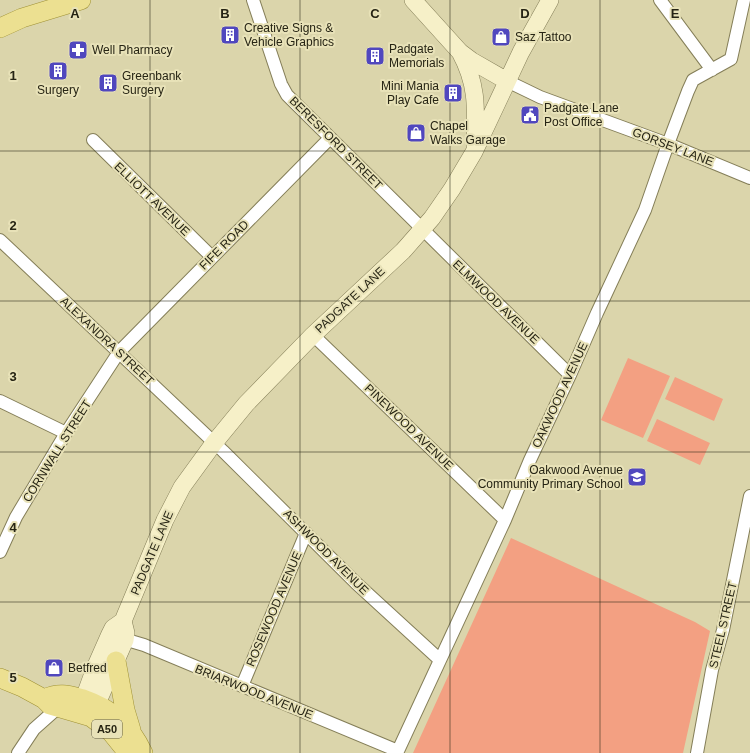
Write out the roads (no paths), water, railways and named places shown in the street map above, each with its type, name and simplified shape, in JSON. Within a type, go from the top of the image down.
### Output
[{"type":"main road","points":[[0,28],[22,18],[82,0]]},
{"type":"main road","points":[[116,661],[125,710],[131,732]]},
{"type":"main road","name":"A50","points":[[0,678],[75,705],[114,715],[131,732],[143,753]]},
{"type":"main road","name":"A50","points":[[75,705],[112,732],[128,753]]},
{"type":"street","name":"BERESFORD STREET","points":[[253,0],[281,84],[287,95],[423,229]]},
{"type":"street","points":[[413,0],[460,52],[472,61],[507,81]]},
{"type":"street","name":"PADGATE LANE","points":[[75,705],[116,661],[117,637],[114,628],[123,621],[165,520],[182,487],[214,443],[246,404],[313,335],[392,262],[423,229],[452,189],[474,152],[525,44],[550,0]]},
{"type":"street","points":[[660,0],[712,70]]},
{"type":"street","name":"OAKWOOD AVENUE","points":[[397,752],[505,520],[530,460],[645,210],[683,103],[694,80],[731,59],[744,0]]},
{"type":"street","points":[[460,52],[468,66],[472,79],[475,99],[474,152]]},
{"type":"street","name":"GORSEY LANE","points":[[507,81],[540,97],[668,144],[750,178]]},
{"type":"street","name":"FIFE ROAD","points":[[119,352],[330,138]]},
{"type":"street","name":"ELLIOTT AVENUE","points":[[93,140],[212,257]]},
{"type":"street","name":"ELMWOOD AVENUE","points":[[423,229],[570,375]]},
{"type":"street","name":"ALEXANDRA STREET","points":[[0,240],[214,443]]},
{"type":"street","name":"PINEWOOD AVENUE","points":[[313,335],[505,520]]},
{"type":"street","name":"CORNWALL STREET","points":[[0,552],[3,536],[66,433],[119,352]]},
{"type":"street","points":[[0,401],[66,433]]},
{"type":"street","name":"ASHWOOD AVENUE","points":[[214,443],[306,532],[356,583],[440,660]]},
{"type":"street","name":"STEEL STREET","points":[[697,753],[712,670],[723,630],[750,496]]},
{"type":"street","name":"ROSEWOOD AVENUE","points":[[242,686],[306,532]]},
{"type":"street","name":"PADGATE LANE","points":[[75,705],[95,668],[117,637]]},
{"type":"street","name":"BRIARWOOD AVENUE","points":[[117,637],[144,645],[397,752]]},
{"type":"street","points":[[18,753],[34,729],[75,705]]},
{"type":"place","name":"Creative Signs & Vehicle Graphics","points":[[230,35]]},
{"type":"place","name":"Saz Tattoo","points":[[501,37]]},
{"type":"place","name":"Well Pharmacy","points":[[78,50]]},
{"type":"place","name":"Padgate Memorials","points":[[375,56]]},
{"type":"place","name":"Surgery","points":[[58,71]]},
{"type":"place","name":"Greenbank Surgery","points":[[108,83]]},
{"type":"place","name":"Mini Mania Play Cafe","points":[[453,93]]},
{"type":"place","name":"Padgate Lane Post Office","points":[[530,115]]},
{"type":"place","name":"Chapel Walks Garage","points":[[416,133]]},
{"type":"place","name":"Oakwood Avenue Community Primary School","points":[[637,477]]},
{"type":"place","name":"Betfred","points":[[54,668]]}]
